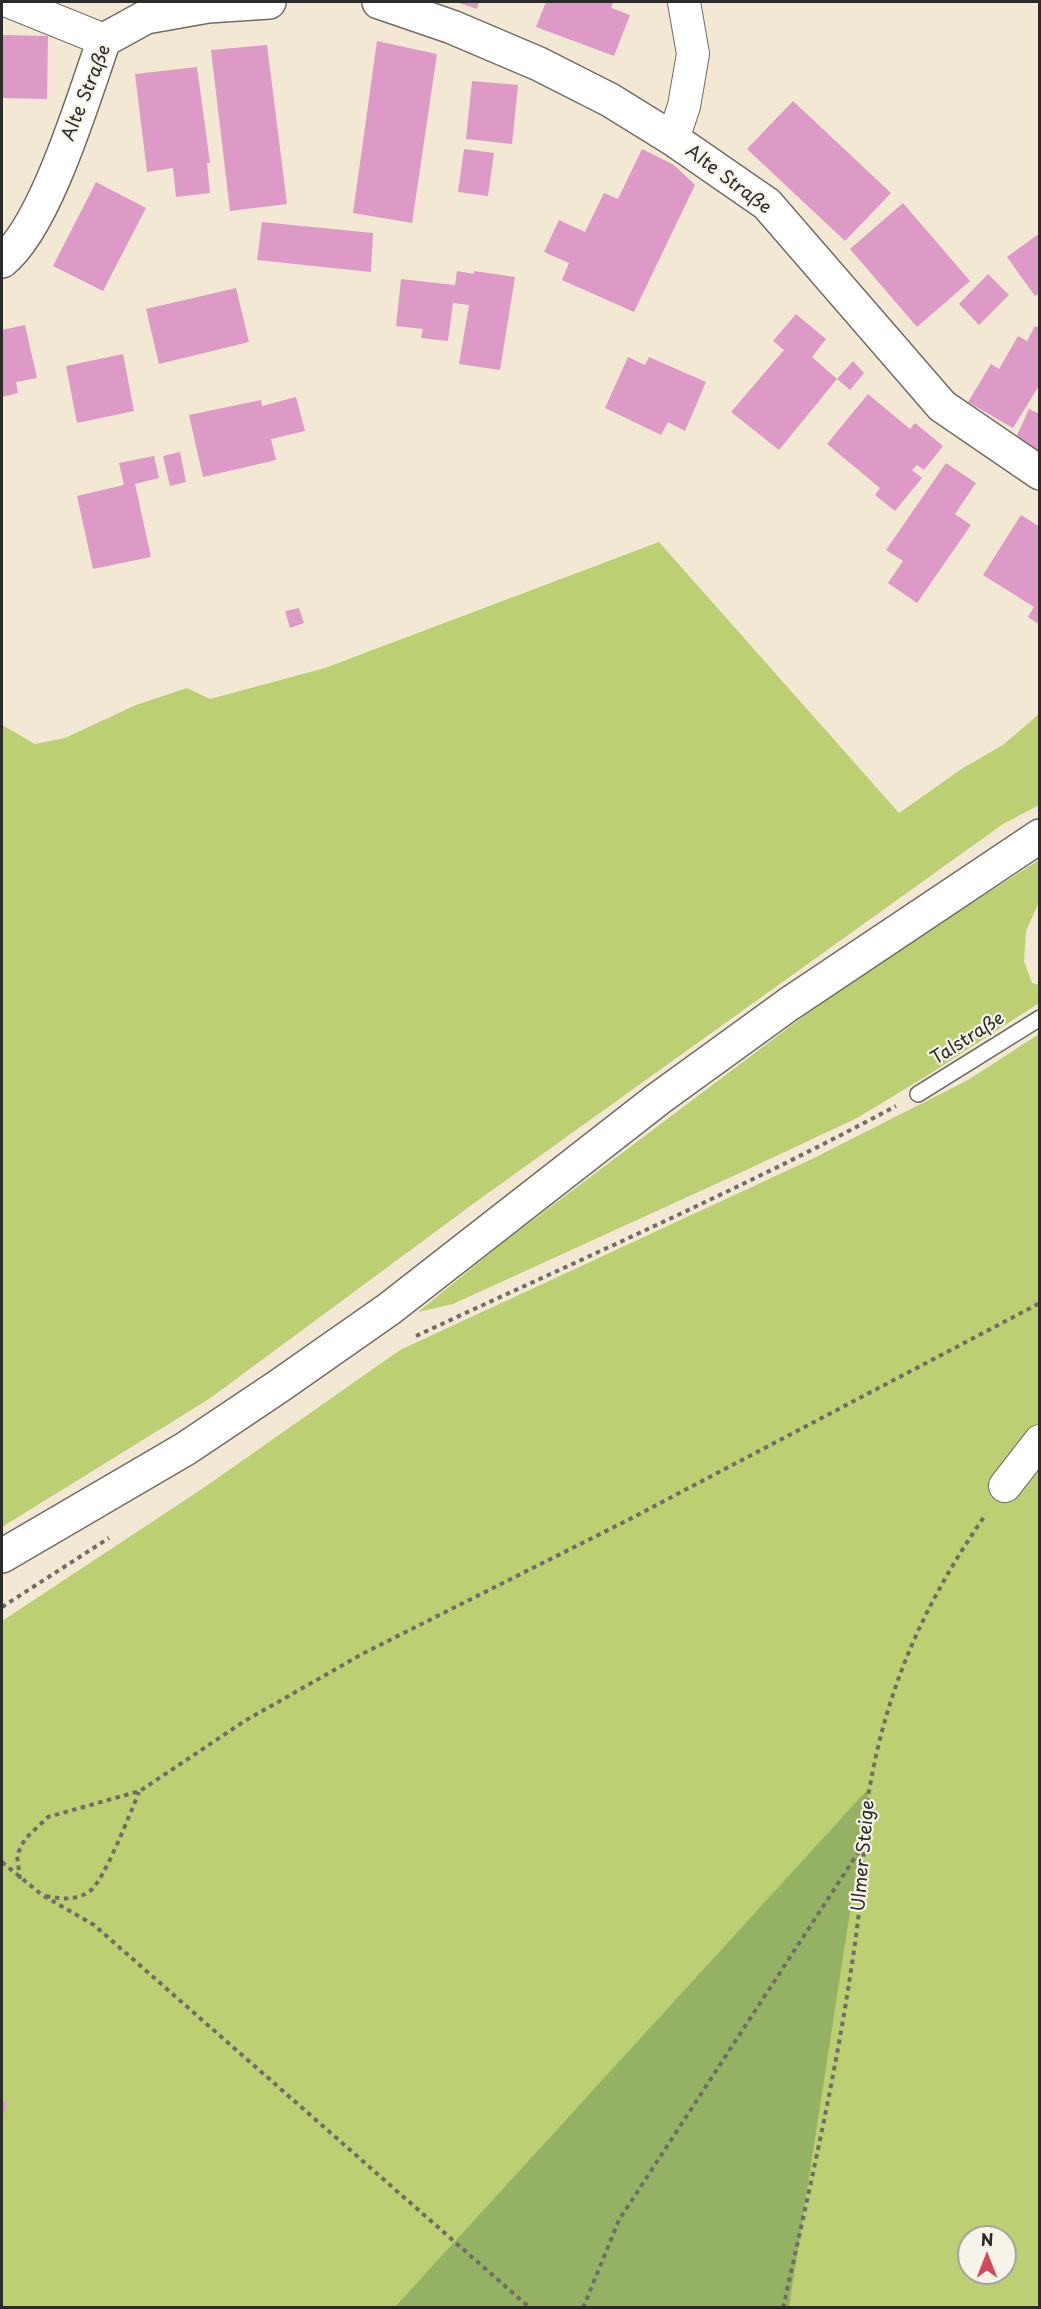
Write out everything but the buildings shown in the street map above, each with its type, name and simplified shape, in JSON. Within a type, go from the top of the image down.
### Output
[{"type":"street","points":[[10,2],[104,40]]},
{"type":"street","name":"Alte Straße","points":[[2,261],[13,252],[35,216],[58,167],[104,40],[146,17],[208,6],[269,2]]},
{"type":"street","name":"Alte Straße","points":[[379,2],[452,27],[539,64],[610,100],[767,204],[942,406],[1040,473]]},
{"type":"street","points":[[672,139],[684,106],[693,54],[684,2]]},
{"type":"street","points":[[2,1556],[185,1449],[279,1386],[389,1309],[658,1099],[789,1004],[1040,836]]},
{"type":"street","points":[[1005,1486],[1040,1441]]},
{"type":"lane","name":"Talstraße","points":[[918,1094],[1040,1017]]},
{"type":"path","points":[[407,1340],[816,1148],[918,1094]]},
{"type":"path","points":[[20,1879],[16,1855],[26,1839],[48,1816],[140,1791],[243,1722],[364,1653],[628,1520],[1040,1303]]},
{"type":"path","name":"Ulmer Steige","points":[[783,2307],[827,2104],[851,1972],[860,1912],[869,1788],[882,1730],[895,1685],[922,1619],[962,1548],[1005,1486]]},
{"type":"path","points":[[2,1607],[117,1533]]},
{"type":"path","points":[[42,1895],[68,1900],[91,1891],[110,1860],[140,1791]]},
{"type":"path","points":[[583,2307],[619,2220],[864,1844]]},
{"type":"path","points":[[2,1862],[42,1895],[94,1924],[530,2307]]},
{"type":"green space","points":[[659,542],[899,813],[963,768],[1003,745],[1039,714],[1039,805],[1003,824],[477,1201],[209,1399],[2,1527],[2,725],[35,744],[65,738],[136,705],[187,688],[210,699],[325,668]]},
{"type":"green space","points":[[1039,860],[1039,902],[1026,931],[1024,961],[1032,983],[1039,985],[1039,1003],[857,1118],[453,1304],[418,1312],[504,1242],[853,979]]},
{"type":"green space","points":[[1039,1034],[1040,2302],[1036,2307],[2,2308],[2,1621],[202,1489],[400,1350],[810,1160],[968,1080]]},
{"type":"green space","points":[[869,1788],[789,2307],[395,2307]]}]
